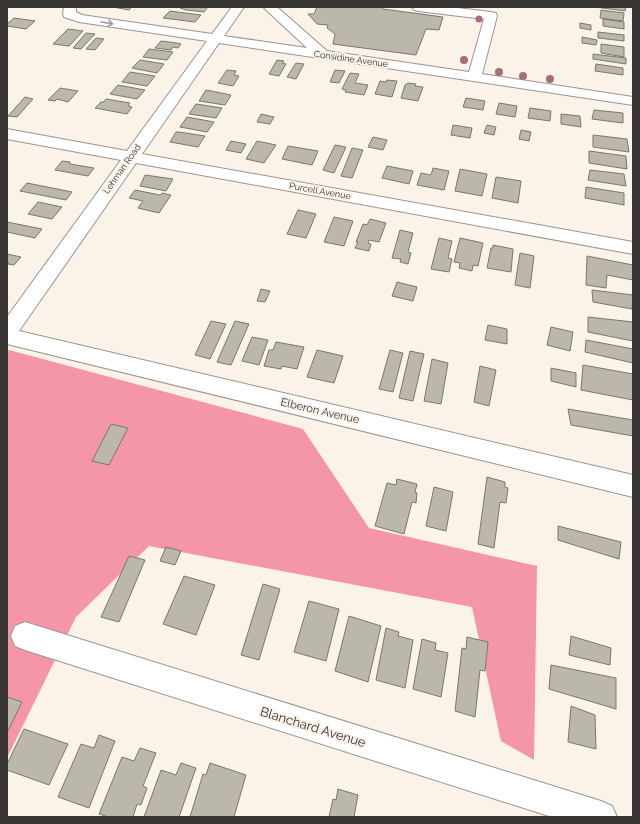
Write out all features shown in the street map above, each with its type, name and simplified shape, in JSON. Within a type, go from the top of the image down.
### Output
[{"type":"street","name":"Lehman Road","points":[[7,332],[238,7]]},
{"type":"street","points":[[269,7],[323,55]]},
{"type":"street","points":[[418,7],[491,16],[474,78]]},
{"type":"street","name":"Considine Avenue","points":[[70,10],[79,18],[633,101]]},
{"type":"street","name":"Purcell Avenue","points":[[7,134],[633,248]]},
{"type":"street","name":"Elberon Avenue","points":[[7,336],[633,486]]},
{"type":"street","name":"Blanchard Avenue","points":[[25,636],[601,817]]},
{"type":"shaded area","points":[[9,350],[303,429],[369,528],[537,566],[534,760],[501,741],[472,607],[149,546],[76,617],[7,758],[7,353]]},
{"type":"building","points":[[113,7],[132,7],[129,10]]},
{"type":"building","points":[[208,7],[204,12],[186,10],[180,8]]},
{"type":"building","points":[[317,7],[381,7],[383,9],[443,17],[439,30],[426,29],[416,55],[333,44],[335,34],[327,28],[328,25],[317,24],[308,14],[314,14]]},
{"type":"building","points":[[595,7],[626,7],[625,11]]},
{"type":"building","points":[[601,10],[624,13],[623,21],[600,18]]},
{"type":"building","points":[[170,11],[201,15],[195,22],[163,18]]},
{"type":"building","points":[[14,18],[35,21],[26,29],[7,26],[7,24]]},
{"type":"building","points":[[603,19],[624,22],[624,29],[603,26]]},
{"type":"building","points":[[580,23],[591,25],[591,30],[580,28]]},
{"type":"building","points":[[68,29],[83,31],[69,46],[53,44]]},
{"type":"building","points":[[598,32],[624,35],[624,41],[598,38]]},
{"type":"building","points":[[86,33],[95,34],[81,49],[73,48]]},
{"type":"building","points":[[582,37],[597,40],[596,45],[582,43]]},
{"type":"building","points":[[96,38],[104,39],[95,50],[86,49]]},
{"type":"building","points":[[161,41],[181,44],[178,48],[173,47],[171,50],[155,48]]},
{"type":"building","points":[[601,44],[624,47],[624,57],[601,53]]},
{"type":"building","points":[[149,49],[173,52],[167,60],[143,57]]},
{"type":"building","points":[[593,54],[626,58],[626,64],[593,59]]},
{"type":"building","points":[[140,60],[164,64],[157,73],[132,68]]},
{"type":"building","points":[[277,60],[284,61],[282,63],[286,64],[279,76],[269,74]]},
{"type":"building","points":[[296,63],[304,64],[296,79],[287,77]]},
{"type":"building","points":[[596,64],[623,68],[623,75],[595,71]]},
{"type":"building","points":[[227,70],[236,71],[234,75],[239,76],[233,86],[218,83]]},
{"type":"building","points":[[335,70],[345,71],[339,83],[330,82]]},
{"type":"building","points":[[130,72],[155,76],[147,86],[122,82]]},
{"type":"building","points":[[350,73],[359,74],[355,83],[368,85],[364,95],[345,92],[346,90],[342,89]]},
{"type":"building","points":[[387,80],[397,81],[392,97],[375,94],[380,81],[386,82]]},
{"type":"building","points":[[408,83],[423,87],[418,101],[401,98],[405,85]]},
{"type":"building","points":[[118,85],[145,90],[137,99],[110,94]]},
{"type":"building","points":[[60,88],[78,91],[68,102],[57,99],[55,101],[48,100]]},
{"type":"building","points":[[206,90],[231,95],[225,105],[199,101]]},
{"type":"building","points":[[25,97],[33,99],[17,117],[8,116]]},
{"type":"building","points":[[466,98],[485,101],[483,110],[463,107]]},
{"type":"building","points":[[106,99],[130,103],[128,106],[132,107],[127,114],[95,108]]},
{"type":"building","points":[[499,103],[517,106],[515,117],[496,114]]},
{"type":"building","points":[[196,104],[222,108],[216,118],[189,114]]},
{"type":"building","points":[[530,108],[551,111],[550,121],[528,118]]},
{"type":"building","points":[[594,110],[623,113],[623,123],[592,119]]},
{"type":"building","points":[[261,114],[274,117],[270,124],[257,122]]},
{"type":"building","points":[[561,114],[580,116],[581,127],[561,124]]},
{"type":"building","points":[[187,117],[214,122],[207,132],[180,127]]},
{"type":"building","points":[[453,125],[472,128],[470,138],[451,135]]},
{"type":"building","points":[[487,125],[496,127],[494,135],[484,133]]},
{"type":"building","points":[[521,130],[531,132],[529,141],[519,139]]},
{"type":"building","points":[[176,132],[205,136],[198,147],[170,142]]},
{"type":"building","points":[[593,135],[627,139],[629,152],[593,147]]},
{"type":"building","points":[[373,137],[387,140],[383,150],[368,147]]},
{"type":"building","points":[[231,141],[246,144],[241,153],[226,150]]},
{"type":"building","points":[[257,141],[276,145],[264,163],[246,159]]},
{"type":"building","points":[[335,145],[346,147],[334,173],[323,170]]},
{"type":"building","points":[[288,146],[318,151],[312,165],[282,159]]},
{"type":"building","points":[[352,148],[363,150],[352,178],[341,176]]},
{"type":"building","points":[[589,151],[626,156],[627,169],[589,163]]},
{"type":"building","points":[[62,161],[70,162],[70,164],[94,168],[88,176],[55,170]]},
{"type":"building","points":[[387,166],[413,171],[409,184],[382,178]]},
{"type":"building","points":[[433,168],[449,171],[444,190],[417,185],[421,173],[431,175]]},
{"type":"building","points":[[460,169],[487,174],[482,196],[455,191]]},
{"type":"building","points":[[590,170],[624,174],[626,186],[588,180]]},
{"type":"building","points":[[145,175],[173,179],[166,191],[140,186]]},
{"type":"building","points":[[496,177],[521,181],[518,203],[492,198]]},
{"type":"building","points":[[27,183],[72,192],[66,200],[20,191]]},
{"type":"building","points":[[586,187],[624,193],[624,205],[585,198]]},
{"type":"building","points":[[135,190],[160,195],[162,193],[171,195],[159,213],[138,208],[143,201],[129,198]]},
{"type":"building","points":[[38,202],[62,207],[52,219],[28,214]]},
{"type":"building","points":[[298,210],[316,214],[306,238],[287,234]]},
{"type":"building","points":[[334,217],[353,221],[344,246],[324,242]]},
{"type":"building","points":[[370,219],[386,223],[379,242],[369,240],[368,243],[371,244],[369,251],[355,248],[363,224],[367,225]]},
{"type":"building","points":[[7,222],[42,229],[35,238],[7,232]]},
{"type":"building","points":[[400,230],[413,233],[408,252],[411,253],[408,264],[400,262],[401,259],[392,258]]},
{"type":"building","points":[[439,238],[452,241],[448,258],[452,259],[449,272],[431,269]]},
{"type":"building","points":[[460,238],[483,243],[478,266],[473,265],[472,271],[459,268],[460,263],[454,262]]},
{"type":"building","points":[[493,245],[513,249],[511,272],[487,268]]},
{"type":"building","points":[[520,253],[534,256],[530,288],[515,285]]},
{"type":"building","points":[[7,254],[21,257],[14,265],[8,264]]},
{"type":"building","points":[[587,256],[633,265],[633,280],[607,275],[606,288],[586,285]]},
{"type":"building","points":[[397,282],[417,287],[413,301],[392,296]]},
{"type":"building","points":[[261,289],[270,291],[265,302],[257,301]]},
{"type":"building","points":[[592,290],[633,295],[632,309],[593,302]]},
{"type":"building","points":[[588,317],[633,322],[633,341],[588,332]]},
{"type":"building","points":[[211,321],[226,324],[210,359],[195,355]]},
{"type":"building","points":[[235,321],[249,324],[231,365],[217,362]]},
{"type":"building","points":[[488,325],[507,329],[507,344],[485,340]]},
{"type":"building","points":[[551,327],[573,332],[570,351],[547,345]]},
{"type":"building","points":[[252,337],[268,340],[259,365],[242,361]]},
{"type":"building","points":[[586,340],[633,349],[633,363],[585,352]]},
{"type":"building","points":[[276,342],[304,347],[297,369],[282,366],[281,369],[264,366],[269,350],[273,350]]},
{"type":"building","points":[[317,350],[343,356],[334,383],[307,377]]},
{"type":"building","points":[[390,350],[403,353],[393,392],[379,389]]},
{"type":"building","points":[[410,351],[424,354],[413,401],[399,398]]},
{"type":"building","points":[[432,359],[448,363],[441,404],[424,401]]},
{"type":"building","points":[[583,365],[633,374],[633,400],[581,390]]},
{"type":"building","points":[[480,366],[496,370],[489,406],[474,402]]},
{"type":"building","points":[[551,368],[576,373],[576,387],[551,381]]},
{"type":"building","points":[[568,409],[633,420],[633,436],[571,425]]},
{"type":"building","points":[[111,424],[128,428],[109,465],[92,461]]},
{"type":"building","points":[[487,477],[505,482],[505,487],[508,488],[506,503],[500,502],[494,548],[478,544]]},
{"type":"building","points":[[397,479],[417,484],[415,492],[417,493],[416,503],[412,502],[404,534],[375,526],[387,483],[396,485]]},
{"type":"building","points":[[434,487],[453,492],[446,531],[426,526]]},
{"type":"building","points":[[558,526],[621,542],[619,559],[558,540]]},
{"type":"building","points":[[166,547],[181,551],[175,565],[160,561]]},
{"type":"building","points":[[129,556],[145,560],[119,622],[101,617]]},
{"type":"building","points":[[184,576],[215,585],[196,635],[163,624]]},
{"type":"building","points":[[263,584],[280,589],[259,660],[241,655]]},
{"type":"building","points":[[309,601],[339,609],[326,661],[294,652]]},
{"type":"building","points":[[349,616],[381,626],[368,682],[335,671]]},
{"type":"building","points":[[386,628],[399,632],[398,636],[413,640],[405,688],[376,680]]},
{"type":"building","points":[[571,636],[611,648],[610,665],[569,655]]},
{"type":"building","points":[[467,637],[488,642],[485,671],[480,670],[475,717],[455,711],[462,648],[466,649]]},
{"type":"building","points":[[422,639],[436,643],[435,650],[448,653],[441,697],[413,689]]},
{"type":"building","points":[[551,665],[616,678],[616,709],[549,689]]},
{"type":"building","points":[[7,697],[22,702],[7,733]]},
{"type":"building","points":[[571,706],[595,715],[596,749],[568,742]]},
{"type":"building","points":[[24,729],[68,744],[49,785],[7,770],[7,764]]},
{"type":"building","points":[[99,735],[115,741],[89,808],[58,797],[81,744],[94,748]]},
{"type":"building","points":[[140,748],[156,753],[143,786],[147,788],[141,805],[137,804],[133,817],[108,817],[99,814],[122,757],[134,761]]},
{"type":"building","points":[[181,763],[196,768],[179,817],[144,817],[161,770],[176,775]]},
{"type":"building","points":[[210,763],[246,775],[234,817],[190,817],[203,774],[206,775]]},
{"type":"building","points":[[338,789],[358,795],[354,817],[329,817],[333,799],[336,800]]}]
